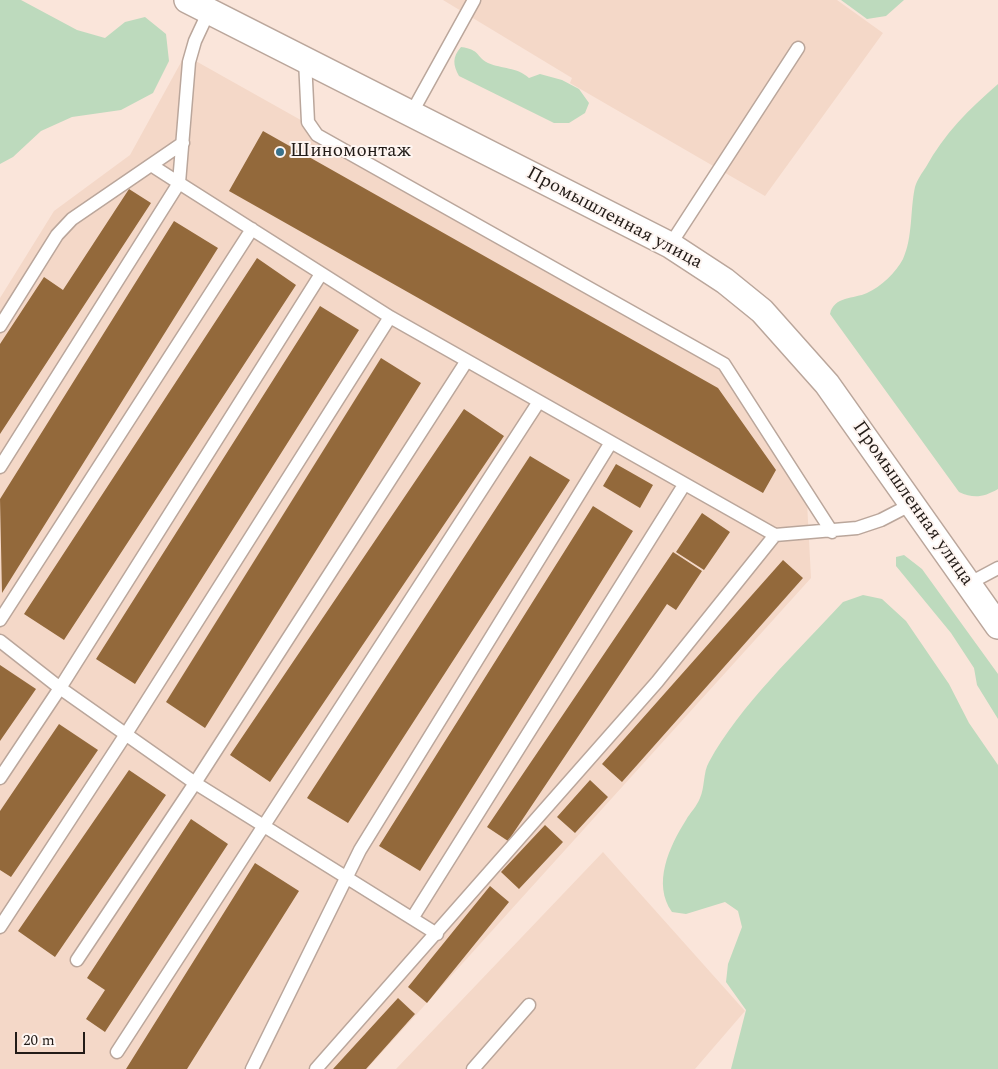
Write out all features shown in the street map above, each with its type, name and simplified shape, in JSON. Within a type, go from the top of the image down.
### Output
[{"type":"street","name":"Промышленная улица","points":[[198,5],[670,245],[725,281],[762,311],[827,384],[998,626]]},
{"type":"lane","points":[[411,114],[474,0]]},
{"type":"lane","points":[[0,467],[179,183],[190,62],[195,41],[198,5]]},
{"type":"lane","points":[[670,245],[798,48]]},
{"type":"lane","points":[[305,60],[308,122],[317,135],[724,364],[832,532]]},
{"type":"lane","points":[[0,326],[57,235],[72,219],[183,143]]},
{"type":"lane","points":[[151,165],[390,317],[610,444],[774,535],[832,532],[857,528],[881,520],[912,504]]},
{"type":"lane","points":[[0,620],[252,229]]},
{"type":"lane","points":[[0,778],[60,688],[321,274]]},
{"type":"lane","points":[[0,927],[126,734],[390,317]]},
{"type":"lane","points":[[77,960],[195,783],[466,362]]},
{"type":"lane","points":[[117,1052],[538,403]]},
{"type":"lane","points":[[252,1069],[360,850],[610,444]]},
{"type":"lane","points":[[413,917],[684,485]]},
{"type":"lane","points":[[316,1069],[437,934],[657,682],[774,535]]},
{"type":"lane","points":[[968,584],[998,568]]},
{"type":"lane","points":[[0,642],[60,688],[195,783],[262,826],[413,917],[437,934]]},
{"type":"lane","points":[[473,1069],[528,1005]]},
{"type":"shaded area","points":[[443,0],[837,0],[883,33],[765,196],[570,83],[572,78]]},
{"type":"shaded area","points":[[185,55],[728,360],[806,483],[811,578],[367,1069],[0,1069],[0,298],[54,211],[130,155]]},
{"type":"shaded area","points":[[603,852],[745,1011],[695,1069],[396,1069]]},
{"type":"green space","points":[[0,0],[21,0],[77,30],[105,38],[125,22],[145,17],[166,34],[169,61],[153,93],[121,110],[72,117],[41,131],[13,157],[0,164]]},
{"type":"green space","points":[[841,0],[904,0],[886,16],[867,19]]},
{"type":"green space","points":[[461,47],[472,50],[488,63],[514,70],[529,78],[540,74],[562,80],[579,89],[589,103],[585,113],[569,123],[554,123],[459,76],[454,61]]},
{"type":"green space","points":[[998,84],[998,489],[988,494],[974,496],[959,492],[830,314],[832,308],[840,301],[872,290],[888,279],[896,269],[906,251],[910,233],[913,196],[918,179],[949,133]]},
{"type":"green space","points":[[904,555],[922,569],[998,674],[998,719],[977,685],[974,668],[951,633],[896,566],[896,557]]},
{"type":"green space","points":[[863,595],[882,599],[906,621],[949,684],[969,723],[998,765],[998,1069],[731,1069],[746,1010],[726,982],[728,964],[742,927],[738,911],[725,902],[686,914],[672,912],[666,901],[663,890],[663,878],[669,854],[680,831],[699,801],[707,766],[722,741],[753,699],[843,602]]},
{"type":"building","points":[[263,131],[718,388],[776,470],[763,493],[229,191]]},
{"type":"building","points":[[129,189],[151,203],[0,434],[0,344],[44,277],[63,290]]},
{"type":"building","points":[[174,221],[218,248],[2,593],[0,499]]},
{"type":"building","points":[[257,258],[296,285],[64,640],[24,614]]},
{"type":"building","points":[[320,306],[359,330],[135,684],[96,659]]},
{"type":"building","points":[[381,358],[421,383],[205,728],[166,702]]},
{"type":"building","points":[[464,409],[504,436],[270,782],[230,755]]},
{"type":"building","points":[[530,456],[570,480],[348,823],[307,798]]},
{"type":"building","points":[[616,464],[653,485],[640,508],[603,486]]},
{"type":"building","points":[[593,506],[633,531],[420,871],[379,846]]},
{"type":"building","points":[[702,513],[730,532],[704,570],[676,552]]},
{"type":"building","points":[[673,552],[702,571],[676,610],[667,604],[508,841],[487,827]]},
{"type":"building","points":[[783,560],[803,578],[622,782],[602,764]]},
{"type":"building","points":[[0,665],[36,689],[0,741]]},
{"type":"building","points":[[59,724],[98,750],[11,877],[0,870],[0,811]]},
{"type":"building","points":[[129,770],[166,795],[55,957],[18,931]]},
{"type":"building","points":[[590,780],[608,797],[575,833],[557,817]]},
{"type":"building","points":[[191,819],[228,844],[105,1032],[86,1019],[105,990],[87,978]]},
{"type":"building","points":[[545,825],[563,842],[519,889],[501,872]]},
{"type":"building","points":[[255,863],[299,891],[187,1069],[126,1069]]},
{"type":"building","points":[[490,886],[509,902],[427,1003],[408,987]]},
{"type":"building","points":[[398,998],[415,1014],[366,1069],[333,1069]]},
{"type":"place","name":"Шиномонтаж","points":[[280,152]]}]
